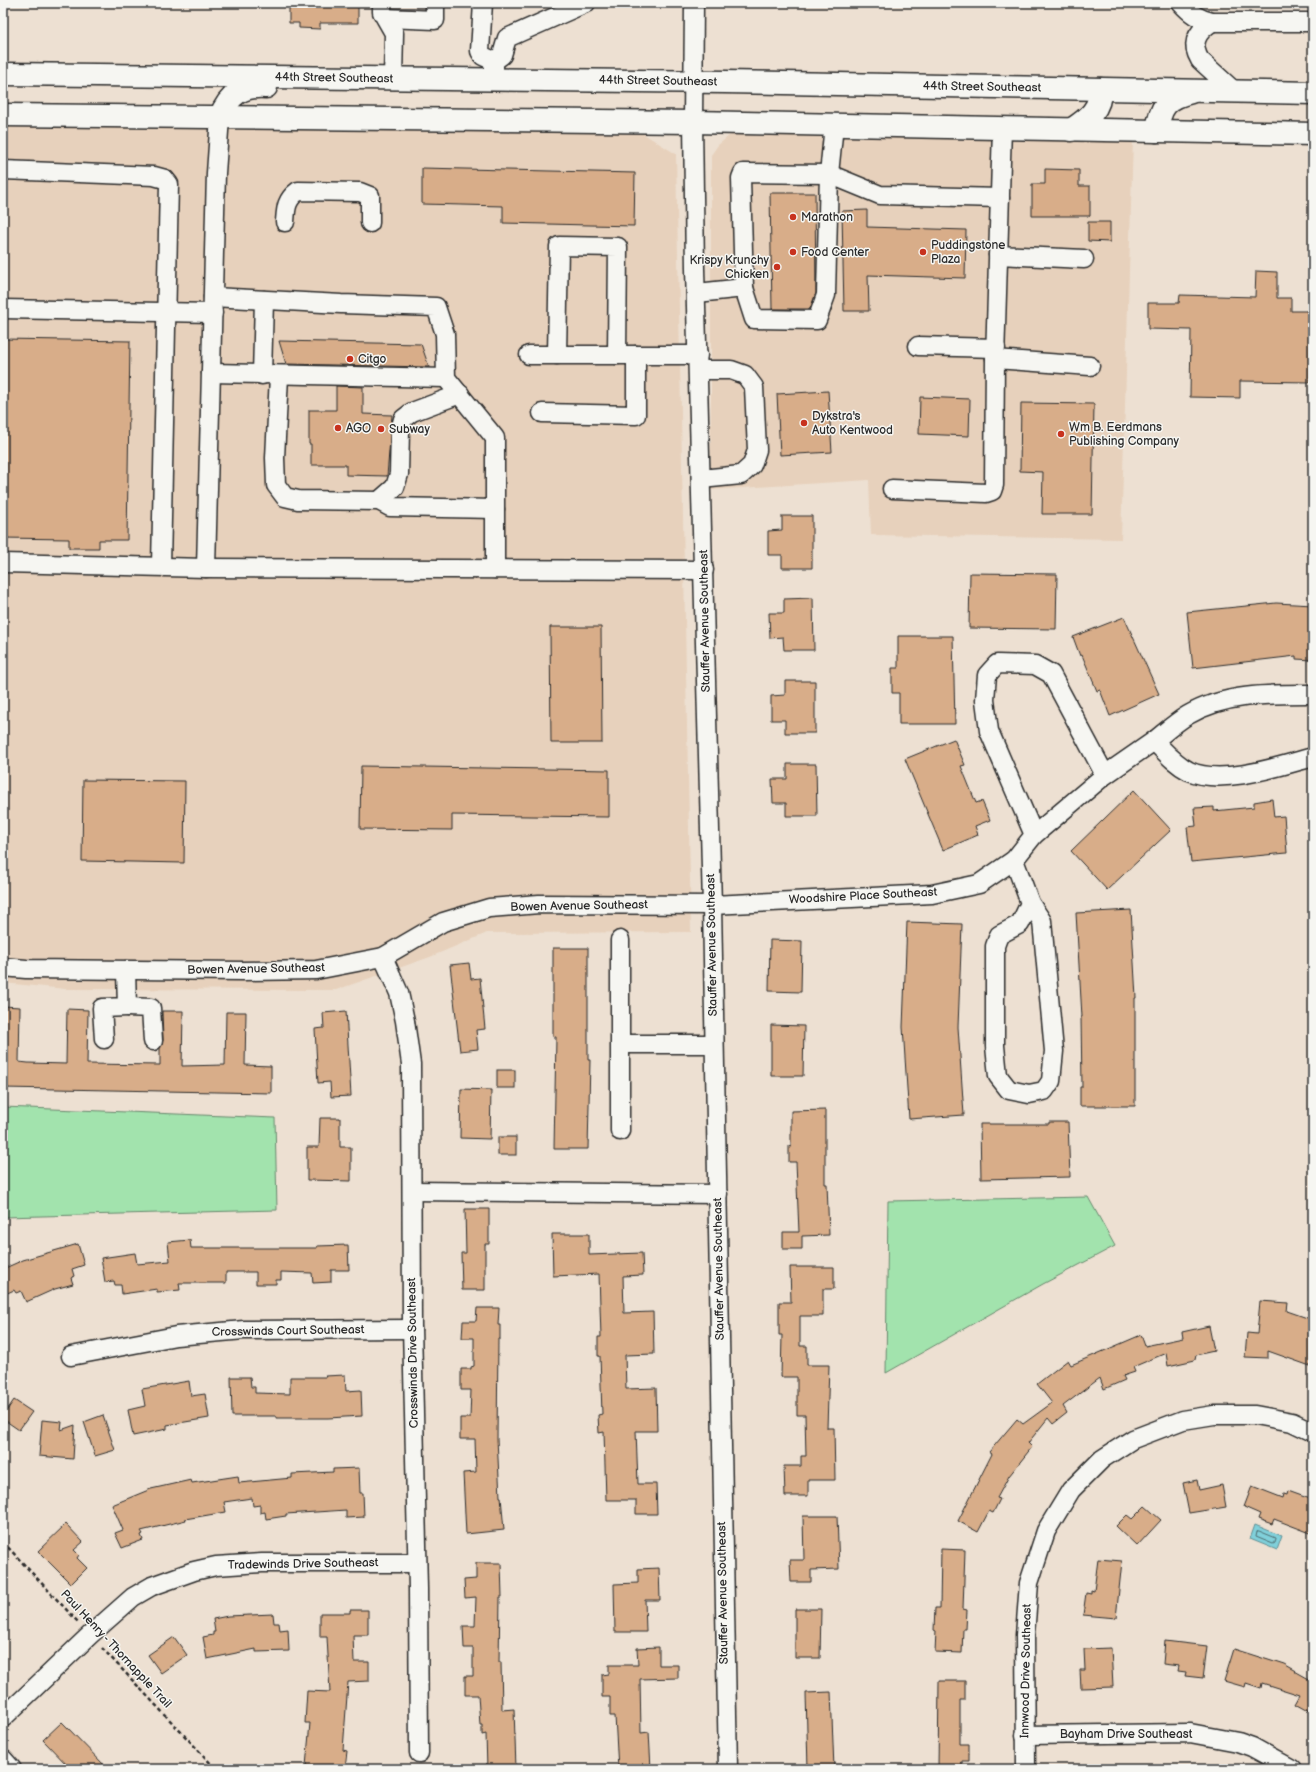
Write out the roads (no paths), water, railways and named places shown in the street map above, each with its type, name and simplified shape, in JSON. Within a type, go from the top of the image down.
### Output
[{"type":"main road","name":"44th Street Southeast","points":[[3,74],[393,78],[494,70],[693,82],[1313,93]]},
{"type":"main road","points":[[220,117],[226,103],[239,92],[254,86],[339,89],[358,77]]},
{"type":"main road","points":[[1071,130],[1085,120],[1097,106],[1101,99],[1100,89]]},
{"type":"main road","points":[[1157,131],[1159,115],[1167,102],[1178,95],[1198,91]]},
{"type":"main road","points":[[3,115],[692,122],[1313,134]]},
{"type":"main road","points":[[1239,132],[1313,127]]},
{"type":"street","points":[[384,11],[435,20],[435,3]]},
{"type":"street","points":[[483,3],[480,51],[494,70],[502,55],[507,38],[586,3]]},
{"type":"street","name":"Stauffer Avenue Southeast","points":[[694,3],[692,122],[712,905],[718,1194],[723,1581],[728,1769]]},
{"type":"street","points":[[1181,3],[1195,16],[1212,22],[1313,22]]},
{"type":"street","points":[[384,11],[394,33],[393,78]]},
{"type":"street","points":[[1212,22],[1203,28],[1195,40],[1197,55],[1200,60],[1234,91]]},
{"type":"street","points":[[206,568],[216,173],[220,117]]},
{"type":"street","points":[[834,125],[829,174],[826,295],[817,320],[754,319],[744,288],[742,175],[747,173],[829,174],[880,195],[1000,198]]},
{"type":"street","points":[[892,489],[986,493],[992,491],[994,485],[995,353],[1002,128]]},
{"type":"street","points":[[3,170],[154,176],[165,179],[169,184],[161,566]]},
{"type":"street","points":[[285,222],[286,205],[290,197],[298,191],[306,191],[360,192],[370,196],[370,223]]},
{"type":"street","points":[[557,355],[559,246],[618,247],[617,355]]},
{"type":"street","points":[[998,256],[1084,259]]},
{"type":"street","points":[[697,293],[744,288]]},
{"type":"street","points":[[264,300],[276,485],[285,497],[298,500],[379,501],[390,507],[495,510]]},
{"type":"street","points":[[3,309],[166,312],[213,305],[264,300],[436,307],[445,334],[446,378],[495,438],[495,569]]},
{"type":"street","points":[[918,346],[995,353],[1090,366]]},
{"type":"street","points":[[529,354],[636,355],[698,363],[731,370],[745,375],[754,387],[757,450],[752,465],[741,475],[701,479]]},
{"type":"street","points":[[542,413],[636,415],[636,355]]},
{"type":"street","points":[[211,373],[446,378]]},
{"type":"street","points":[[379,501],[395,488],[399,474],[400,430],[403,419],[412,412],[460,394]]},
{"type":"street","points":[[3,563],[206,568],[704,570]]},
{"type":"street","points":[[1034,835],[989,731],[985,700],[987,675],[997,664],[1035,665],[1051,674],[1105,775]]},
{"type":"street","name":"Woodshire Place Southeast","points":[[712,905],[932,894],[979,884],[1014,860],[1034,835],[1105,775],[1188,715],[1217,702],[1270,694],[1313,694]]},
{"type":"street","points":[[1154,741],[1173,760],[1184,768],[1208,776],[1237,775],[1265,771],[1313,757]]},
{"type":"street","points":[[1014,860],[1030,903],[1042,921],[1054,1051],[1051,1081],[1044,1090],[1028,1094],[1009,1090],[998,1076],[995,1046],[995,946],[999,935],[1020,924],[1030,903]]},
{"type":"street","name":"Bowen Avenue Southeast","points":[[3,967],[126,970],[316,970],[383,957],[443,922],[489,908],[539,904],[712,905]]},
{"type":"street","points":[[620,940],[620,1132]]},
{"type":"street","name":"Crosswinds Drive Southeast","points":[[383,957],[398,994],[405,1021],[411,1064],[412,1329],[419,1753]]},
{"type":"street","points":[[126,970],[127,1007]]},
{"type":"street","points":[[104,1039],[102,1008],[127,1007],[151,1008],[153,1041]]},
{"type":"street","points":[[621,1044],[714,1044]]},
{"type":"street","points":[[412,1191],[718,1194]]},
{"type":"street","name":"Crosswinds Court Southeast","points":[[71,1356],[146,1341],[244,1330],[412,1329]]},
{"type":"street","name":"Innwood Drive Southeast","points":[[1026,1769],[1025,1635],[1029,1583],[1046,1531],[1071,1490],[1102,1459],[1133,1438],[1183,1420],[1214,1415],[1255,1415],[1292,1422],[1313,1432]]},
{"type":"street","name":"Tradewinds Drive Southeast","points":[[3,1718],[90,1635],[142,1591],[191,1572],[216,1566],[262,1563],[417,1563]]},
{"type":"street","name":"Bayham Drive Southeast","points":[[1025,1735],[1190,1732],[1238,1742],[1252,1747],[1292,1769]]},
{"type":"street","points":[[3,1759],[12,1769]]},
{"type":"water","points":[[1255,1525],[1282,1536],[1277,1550],[1250,1539]]},
{"type":"place","name":"Marathon","points":[[793,217]]},
{"type":"place","name":"Food Center","points":[[793,252]]},
{"type":"place","name":"Puddingstone Plaza","points":[[923,252]]},
{"type":"place","name":"Krispy Krunchy Chicken","points":[[777,267]]},
{"type":"place","name":"Citgo","points":[[350,359]]},
{"type":"place","name":"Dykstra's Auto Kentwood","points":[[804,423]]},
{"type":"place","name":"AGO","points":[[338,428]]},
{"type":"place","name":"Subway","points":[[381,429]]},
{"type":"place","name":"Wm B. Eerdmans Publishing Company","points":[[1061,434]]}]
